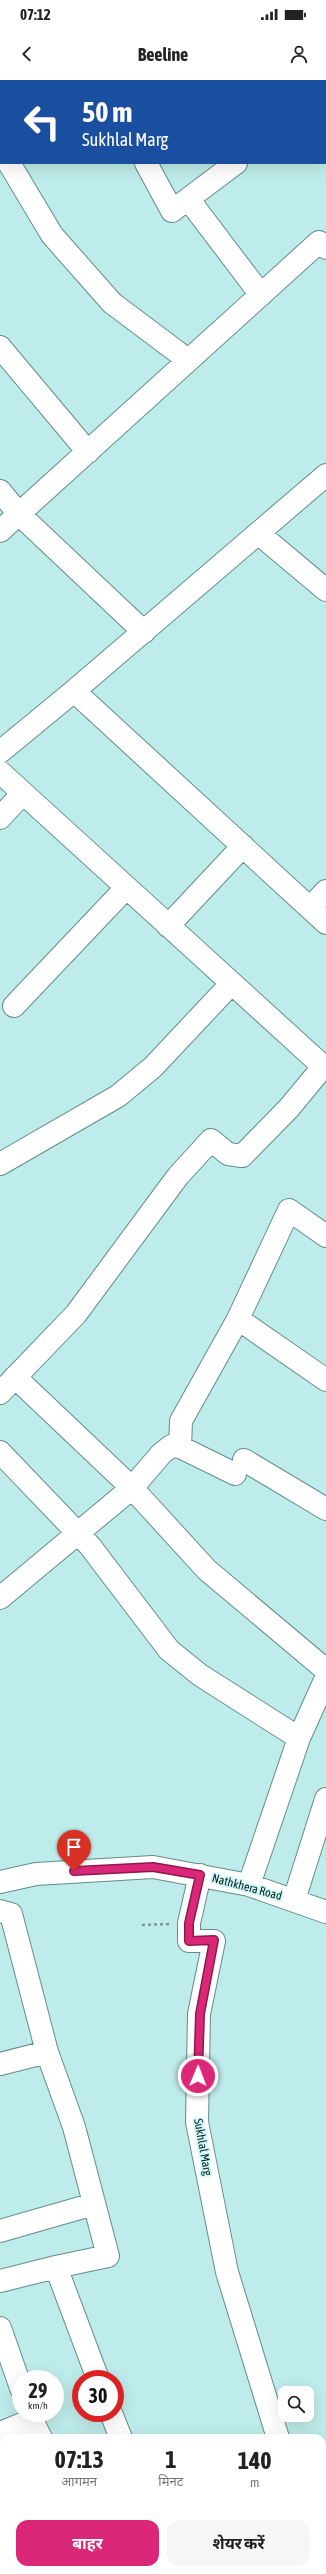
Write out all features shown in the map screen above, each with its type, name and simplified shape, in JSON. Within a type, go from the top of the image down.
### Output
[{"type":"street","points":[[10,164],[52,236],[112,303],[188,360]]},
{"type":"street","points":[[147,164],[172,211],[189,200],[235,164]]},
{"type":"street","points":[[189,200],[261,294]]},
{"type":"street","points":[[0,531],[319,242],[326,248]]},
{"type":"street","points":[[0,347],[88,452]]},
{"type":"street","points":[[0,752],[144,632],[326,475]]},
{"type":"street","points":[[0,491],[19,514],[144,632]]},
{"type":"street","points":[[258,533],[326,590]]},
{"type":"street","points":[[74,691],[318,915],[326,891]]},
{"type":"street","points":[[0,772],[325,1068],[242,1156],[228,1154],[211,1140],[178,1176],[76,1314],[0,1393]]},
{"type":"street","points":[[0,818],[23,793]]},
{"type":"street","points":[[168,926],[243,846]]},
{"type":"street","points":[[14,1006],[126,888]]},
{"type":"street","points":[[0,1164],[118,1096],[153,1067],[231,984]]},
{"type":"street","points":[[180,1447],[181,1422],[238,1319],[289,1210],[326,1236]]},
{"type":"street","points":[[238,1319],[326,1380]]},
{"type":"street","points":[[15,1377],[132,1488],[207,1570],[326,1670]]},
{"type":"street","points":[[0,1598],[132,1488],[161,1454],[171,1446],[180,1447],[239,1467],[326,1509]]},
{"type":"street","points":[[0,1452],[76,1534],[90,1546],[169,1650],[200,1675],[299,1738]]},
{"type":"street","points":[[249,1885],[299,1738],[326,1678]]},
{"type":"street","points":[[294,1900],[326,1799]]},
{"type":"street","name":"Nathkhera Road","points":[[0,1882],[36,1874],[153,1867],[249,1885],[326,1912]]},
{"type":"street","name":"Sukhlal Marg","points":[[200,1875],[189,1923],[189,1941],[214,1940],[200,2014],[197,2122],[227,2272],[277,2434]]},
{"type":"street","points":[[0,1911],[10,1914],[47,2052],[74,2127],[108,2256],[0,2281]]},
{"type":"street","points":[[0,2064],[47,2052]]},
{"type":"street","points":[[0,2231],[94,2204]]},
{"type":"street","points":[[56,2267],[95,2370]]},
{"type":"street","points":[[0,2328],[15,2370]]},
{"type":"street","points":[[115,2422],[119,2434]]},
{"type":"street","points":[[0,2433],[34,2424]]},
{"type":"path","points":[[142,1925],[189,1923]]},
{"type":"route","points":[[74,1871],[153,1867],[200,1875],[189,1923],[189,1941],[214,1940],[200,2014],[198,2076]]}]
